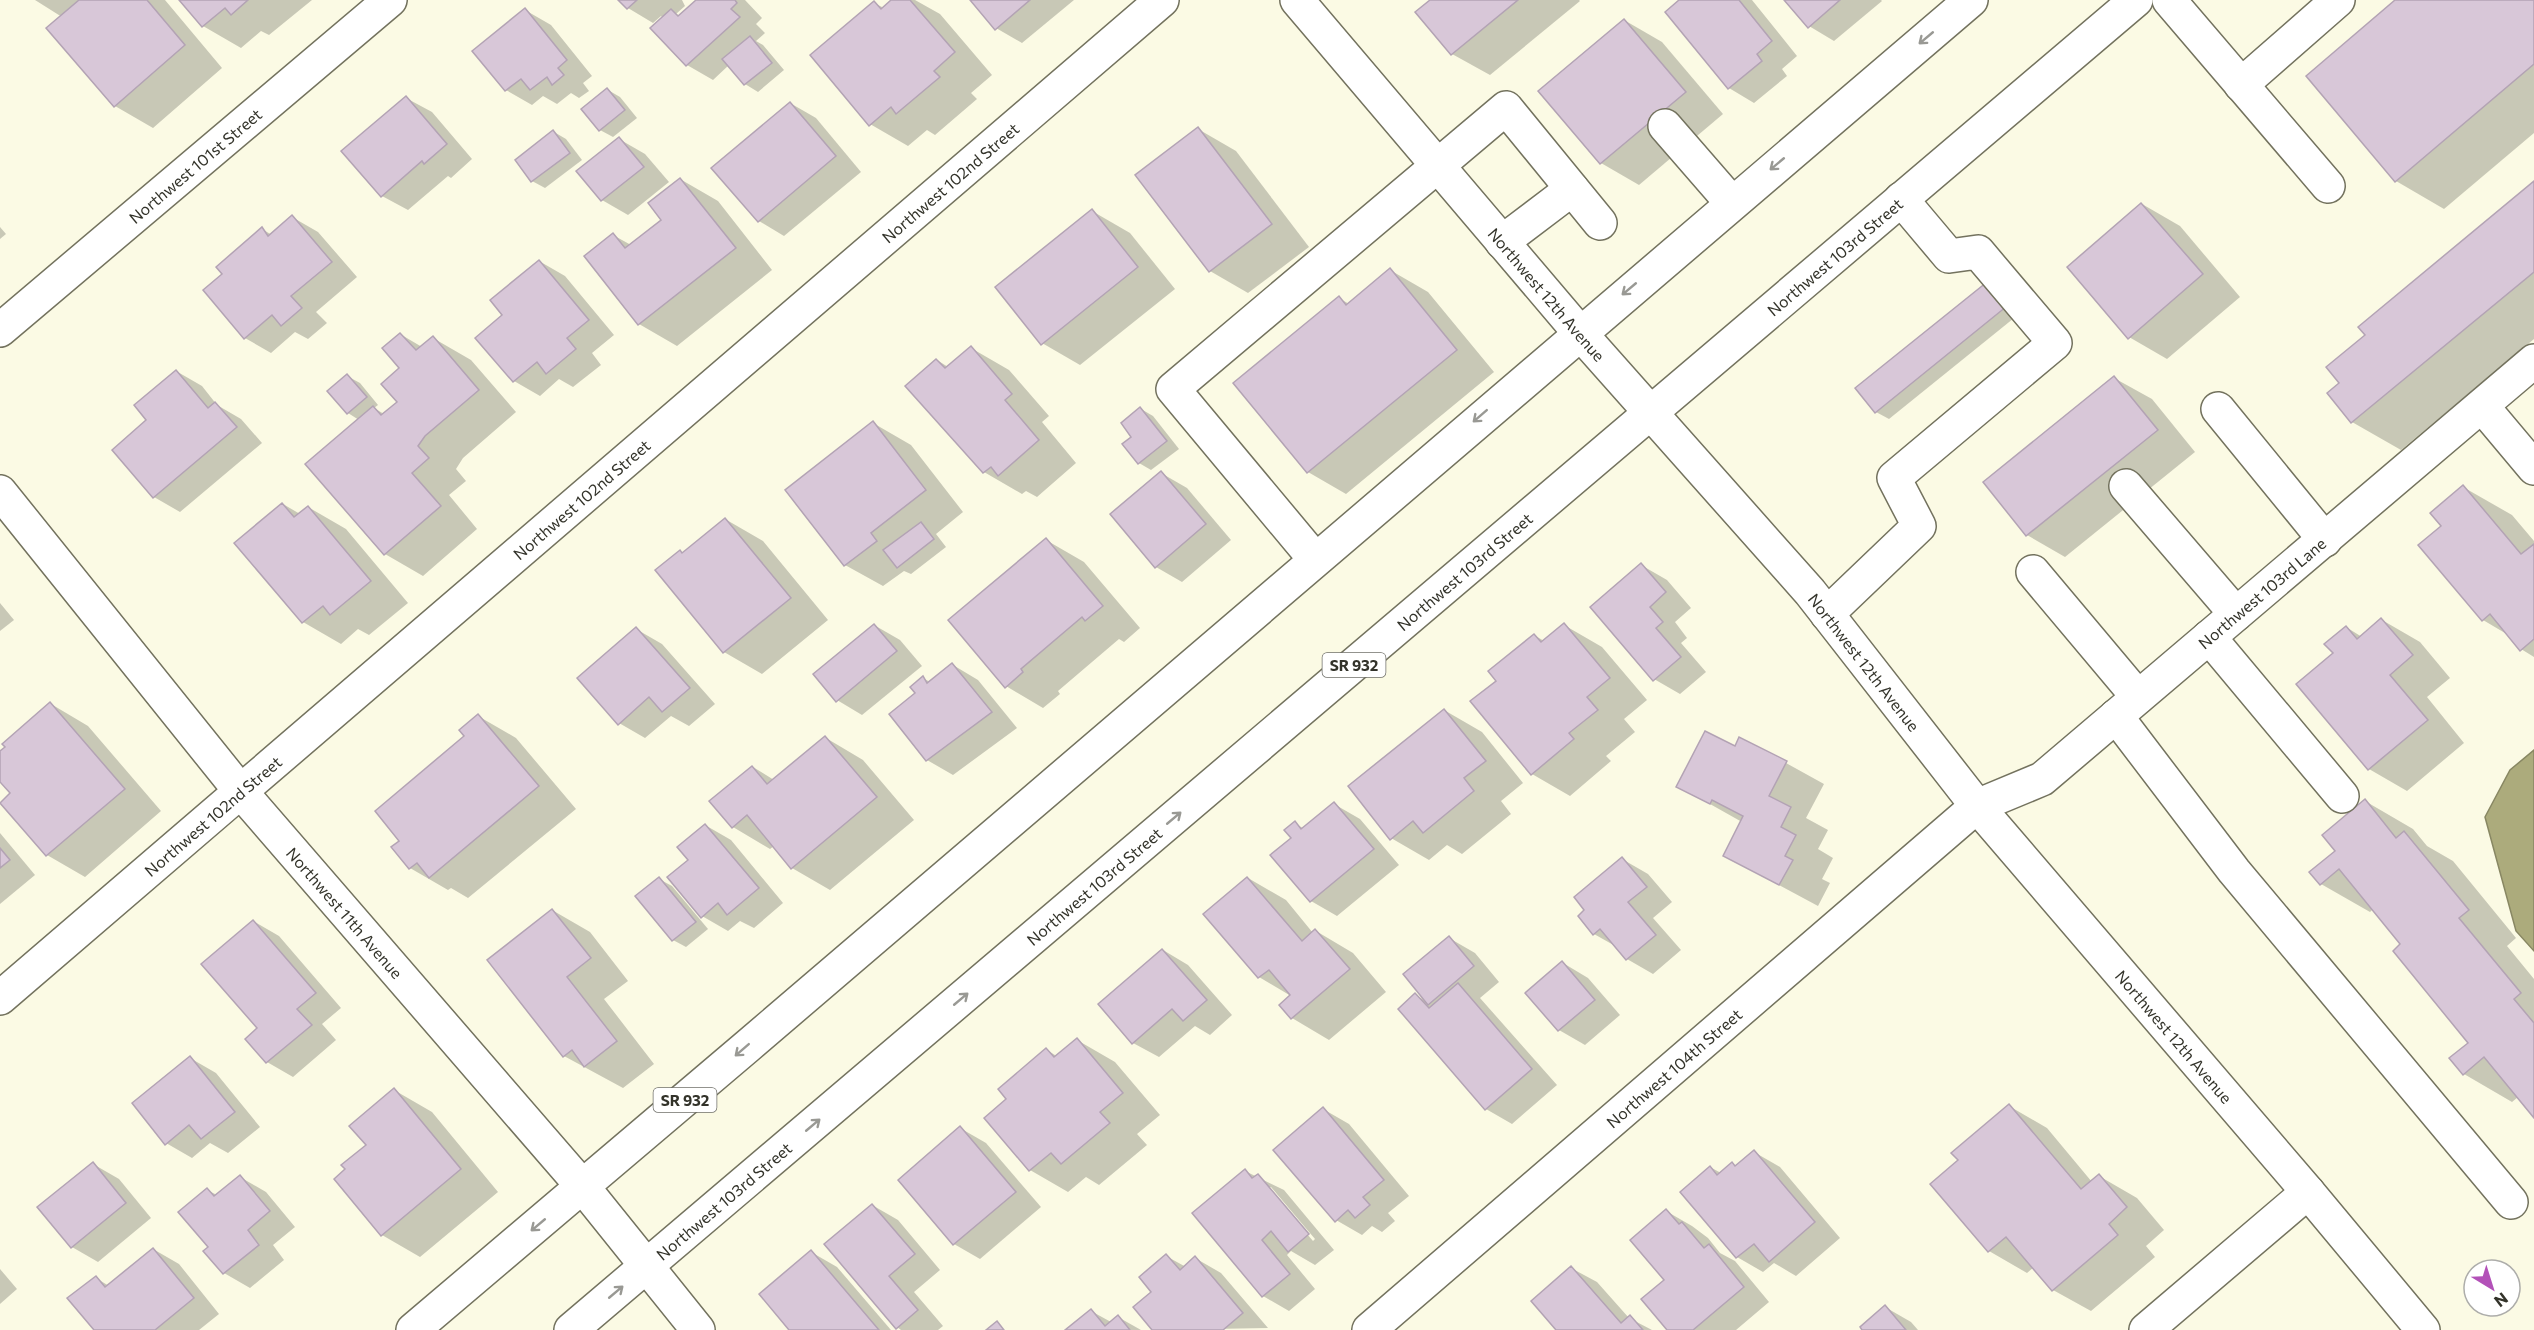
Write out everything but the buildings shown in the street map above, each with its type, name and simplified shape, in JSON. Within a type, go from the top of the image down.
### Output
[{"type":"street","name":"Northwest 101st Street","points":[[0,330],[390,0]]},
{"type":"street","name":"Northwest 102nd Street","points":[[0,998],[1162,0]]},
{"type":"street","name":"Northwest 12th Avenue","points":[[1297,0],[1579,332],[1827,614],[1977,806],[2308,1192],[2423,1330]]},
{"type":"street","name":"SR 932","points":[[413,1330],[583,1187],[1731,202],[1971,0]]},
{"type":"street","name":"Northwest 103rd Street","points":[[571,1330],[2136,0]]},
{"type":"street","points":[[2169,0],[2328,186]]},
{"type":"street","points":[[2241,84],[2338,0]]},
{"type":"street","points":[[1314,558],[1173,389],[1506,108],[1600,224]]},
{"type":"street","points":[[1665,126],[1731,202]]},
{"type":"street","points":[[1502,242],[1572,189]]},
{"type":"street","points":[[1827,614],[1919,526],[1894,478],[2055,343],[1978,252],[1949,256],[1900,199]]},
{"type":"street","name":"Northwest 103rd Lane","points":[[1977,806],[2042,779],[2534,361]]},
{"type":"street","points":[[2482,405],[2534,468]]},
{"type":"street","points":[[2218,409],[2325,540]]},
{"type":"street","points":[[2126,486],[2236,614]]},
{"type":"street","name":"Northwest 11th Avenue","points":[[0,492],[241,792],[583,1187],[698,1330]]},
{"type":"street","points":[[2033,572],[2127,707],[2234,871],[2511,1202]]},
{"type":"street","points":[[2209,637],[2342,796]]},
{"type":"street","name":"Northwest 104th Street","points":[[1369,1330],[1977,806]]},
{"type":"street","points":[[2146,1330],[2308,1192]]},
{"type":"shaded area","points":[[2534,750],[2534,951],[2516,931],[2485,817],[2510,770]]}]
